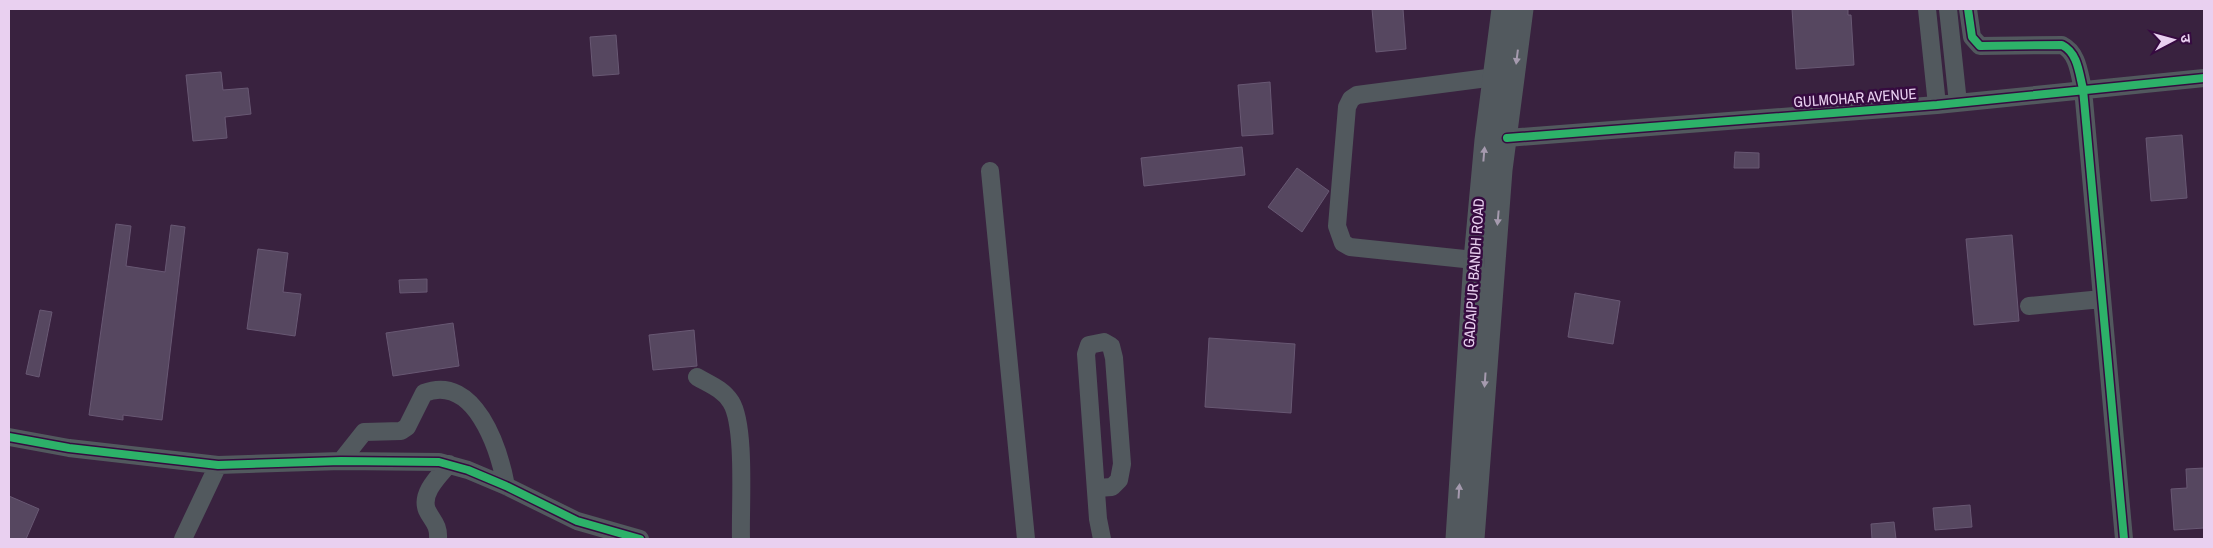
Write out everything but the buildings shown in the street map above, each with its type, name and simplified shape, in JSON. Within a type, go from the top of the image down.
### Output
[{"type":"street","name":"GADAIPUR BANDH ROAD","points":[[1456,539],[1474,260],[1485,140],[1495,77],[1502,9]]},
{"type":"street","points":[[1474,539],[1506,138],[1524,9]]},
{"type":"street","points":[[1928,9],[1937,105]]},
{"type":"street","points":[[1948,9],[1958,103]]},
{"type":"street","points":[[1968,9],[1972,37],[1980,46],[2056,44],[2070,49],[2074,56],[2083,89],[2124,539]]},
{"type":"street","points":[[1474,260],[1350,247],[1342,242],[1337,226],[1348,107],[1351,99],[1357,95],[1495,77]]},
{"type":"street","name":"GULMOHAR AVENUE","points":[[1506,138],[1937,105],[2204,78]]},
{"type":"street","points":[[990,171],[1026,539]]},
{"type":"street","points":[[2029,306],[2102,299]]},
{"type":"street","points":[[1097,488],[1112,487],[1122,472],[1114,358],[1110,346],[1104,342],[1089,345],[1086,354],[1097,488],[1102,539]]},
{"type":"street","points":[[697,378],[716,387],[725,394],[733,408],[738,431],[741,539]]},
{"type":"street","points":[[342,461],[364,432],[400,431],[407,426],[424,393],[440,389],[457,394],[474,406],[500,454],[506,486]]},
{"type":"street","points":[[9,437],[69,448],[218,465],[342,461],[439,462],[506,486],[577,521],[640,539]]},
{"type":"street","points":[[438,539],[434,518],[427,510],[426,498],[438,477],[449,464]]},
{"type":"street","points":[[183,539],[218,465]]},
{"type":"cycle path","points":[[1968,9],[1972,37],[1980,46],[2062,45],[2075,58],[2079,70],[2083,89],[2124,539]]},
{"type":"cycle path","points":[[1507,138],[1937,105],[2204,78]]},
{"type":"cycle path","points":[[9,437],[69,448],[218,465],[341,461],[439,462],[468,470],[506,486],[577,521],[640,539]]}]
